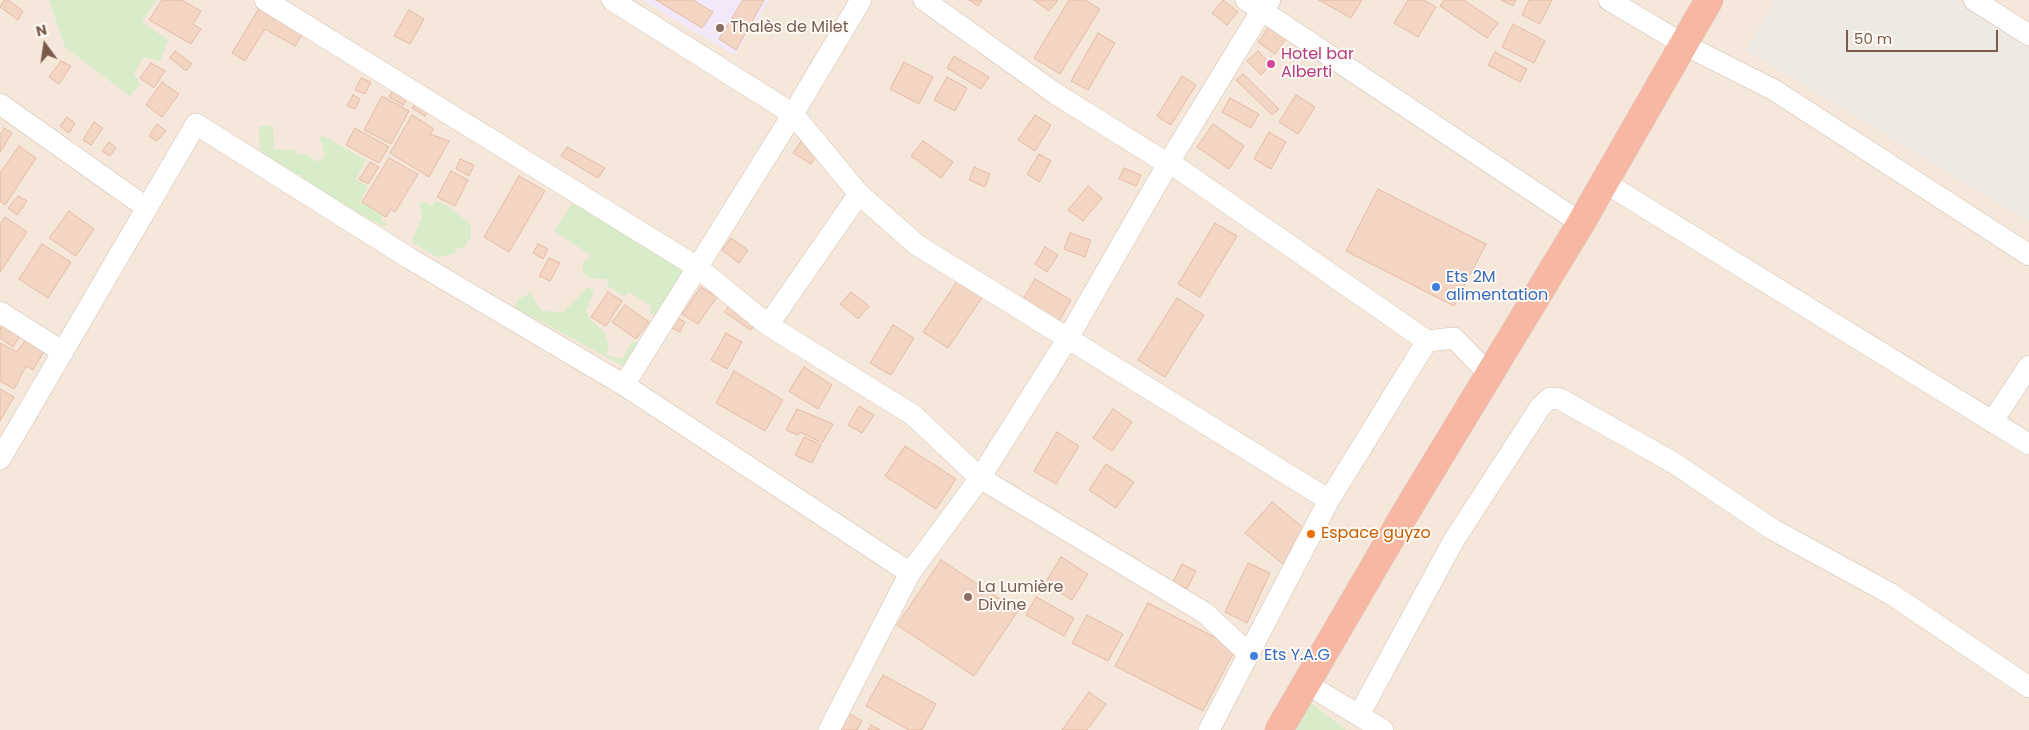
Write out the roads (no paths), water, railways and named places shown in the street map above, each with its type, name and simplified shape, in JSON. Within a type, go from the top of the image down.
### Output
[{"type":"highway","points":[[1279,730],[1489,374],[1581,223],[1709,0]]},
{"type":"street","points":[[265,0],[697,267],[768,325],[913,416],[980,478],[1204,613],[1248,654]]},
{"type":"street","points":[[612,0],[793,114],[859,194],[917,245],[1329,500]]},
{"type":"street","points":[[624,385],[793,114],[861,0]]},
{"type":"street","points":[[924,0],[1056,94],[1160,159],[1169,162],[1427,341],[1454,338],[1489,374]]},
{"type":"street","points":[[1609,0],[1683,44],[1774,90],[2029,255]]},
{"type":"street","points":[[1974,0],[2029,35]]},
{"type":"street","points":[[830,730],[910,573],[980,478],[1068,338],[1259,3],[1581,223]]},
{"type":"street","points":[[0,104],[147,208]]},
{"type":"street","points":[[0,458],[196,124],[409,258],[624,385],[910,573]]},
{"type":"street","points":[[1604,182],[2029,444]]},
{"type":"street","points":[[768,325],[859,194]]},
{"type":"street","points":[[0,312],[63,352]]},
{"type":"street","points":[[1209,730],[1329,500],[1427,341]]},
{"type":"street","points":[[1992,422],[2029,366]]},
{"type":"street","points":[[1359,715],[1454,540],[1541,406],[1550,398],[1560,399],[1674,462],[1772,529],[1891,594],[2029,687]]},
{"type":"street","points":[[1307,684],[1383,730]]},
{"type":"place","name":"Thalès de Milet","points":[[720,28]]},
{"type":"place","name":"Hotel bar Alberti","points":[[1271,64]]},
{"type":"place","name":"Ets 2M alimentation","points":[[1436,287]]},
{"type":"place","name":"Espace guyzo","points":[[1311,534]]},
{"type":"place","name":"La Lumière Divine","points":[[968,597]]},
{"type":"place","name":"Ets Y.A.G","points":[[1254,656]]}]
